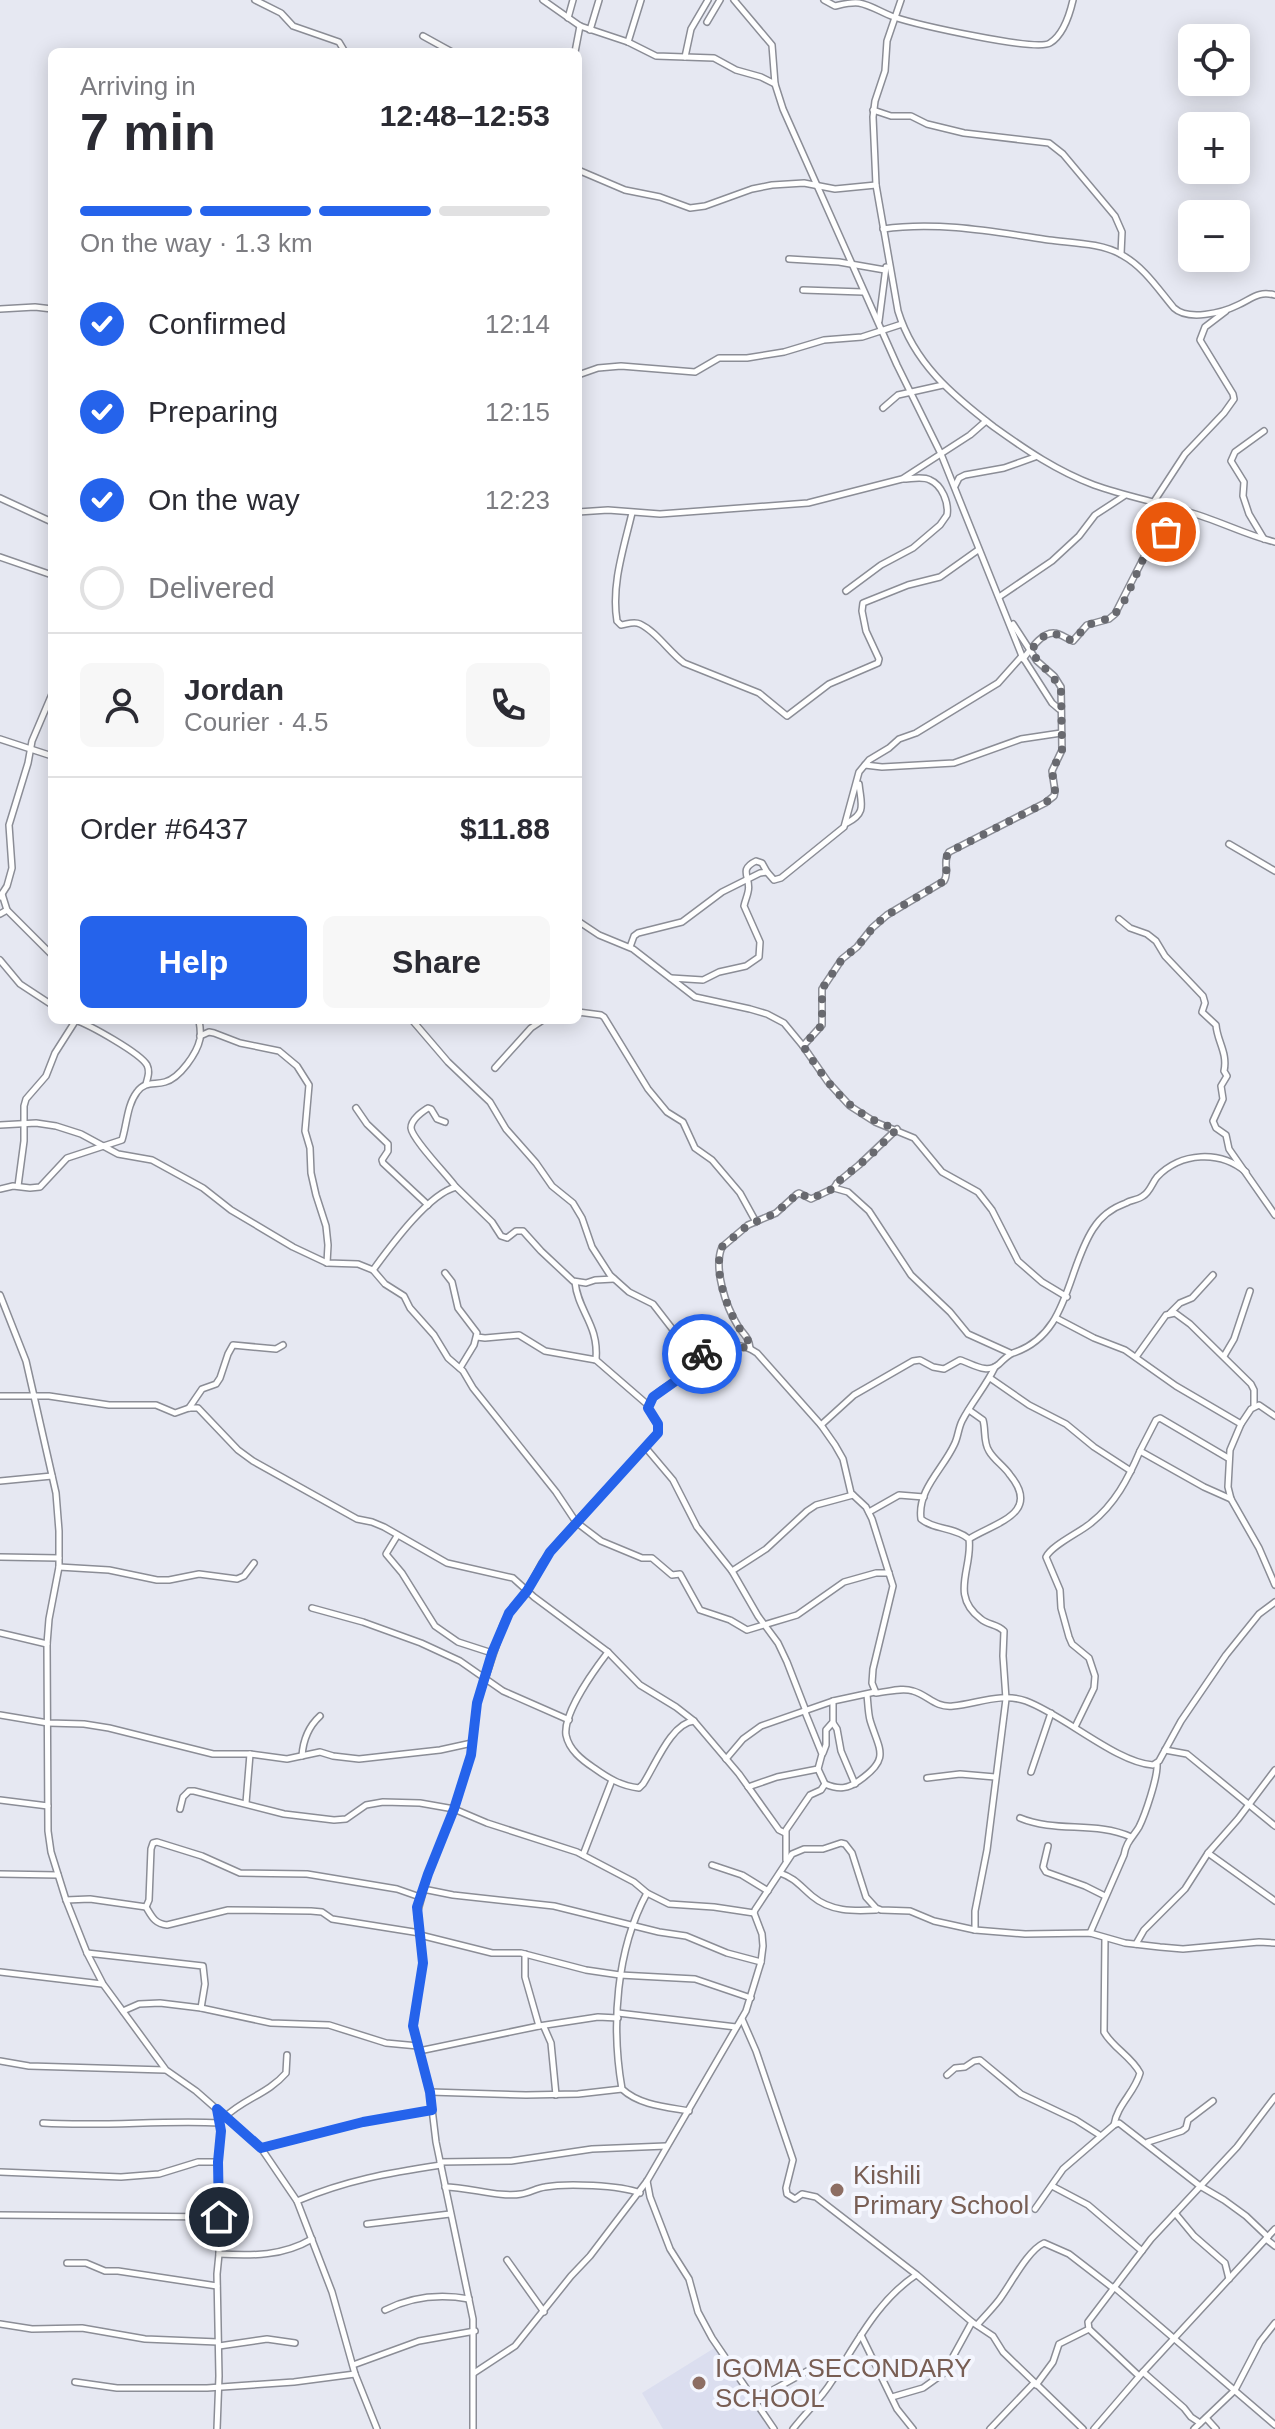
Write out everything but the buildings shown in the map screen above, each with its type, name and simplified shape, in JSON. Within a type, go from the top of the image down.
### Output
[{"type":"street","points":[[255,0],[281,13],[293,26],[339,42],[343,48]]},
{"type":"street","points":[[543,0],[580,26],[628,42],[662,58],[714,58],[736,70],[775,84]]},
{"type":"street","points":[[568,19],[573,0]]},
{"type":"street","points":[[590,30],[599,0]]},
{"type":"street","points":[[628,42],[641,0]]},
{"type":"street","points":[[685,57],[691,29],[708,0]]},
{"type":"street","points":[[707,22],[720,0]]},
{"type":"street","points":[[824,0],[835,6],[849,2],[864,4],[896,18],[1037,45],[1048,44],[1061,30],[1073,0]]},
{"type":"street","points":[[901,0],[887,41],[885,71],[873,110],[876,185],[902,324],[919,356],[943,385],[1035,457],[1125,495],[1188,511],[1275,542]]},
{"type":"street","points":[[737,1],[772,45],[775,84],[783,109],[863,292],[941,454],[1022,658],[1060,710]]},
{"type":"street","points":[[576,48],[580,26]]},
{"type":"street","points":[[423,36],[445,48]]},
{"type":"street","points":[[873,110],[891,116],[911,116],[927,124],[964,133],[1049,143],[1063,154],[1115,216],[1122,232],[1121,254]]},
{"type":"street","points":[[582,172],[625,190],[660,197],[690,208],[762,187],[804,183],[835,189],[876,185]]},
{"type":"street","points":[[883,229],[924,226],[1073,242],[1121,254],[1147,275],[1178,312],[1199,314],[1230,308]]},
{"type":"street","points":[[878,324],[888,254]]},
{"type":"street","points":[[789,259],[885,270]]},
{"type":"street","points":[[803,290],[863,292]]},
{"type":"street","points":[[1153,503],[1185,454],[1234,399],[1200,340],[1205,327],[1230,308],[1259,293],[1275,295]]},
{"type":"street","points":[[0,309],[48,309]]},
{"type":"street","points":[[582,374],[598,368],[621,366],[695,372],[719,358],[747,358],[784,352],[824,340],[853,338],[902,324]]},
{"type":"street","points":[[883,408],[893,398],[943,385]]},
{"type":"street","points":[[902,479],[970,435],[986,421]]},
{"type":"street","points":[[1264,431],[1235,452],[1231,461],[1244,482],[1243,496],[1249,514],[1265,540]]},
{"type":"street","points":[[954,487],[965,475],[1004,468],[1035,457]]},
{"type":"street","points":[[582,511],[599,509],[632,513],[682,513],[798,505],[902,479],[932,481],[947,501],[944,520],[913,548],[881,565],[846,591]]},
{"type":"street","points":[[999,597],[1052,561],[1079,536],[1095,515],[1125,495]]},
{"type":"street","points":[[0,498],[48,520]]},
{"type":"street","points":[[847,823],[864,765],[899,739],[916,733],[998,683],[1050,633],[1073,641],[1087,625],[1113,617],[1126,598],[1144,557],[1188,511]]},
{"type":"street","points":[[632,513],[616,589],[616,618],[619,624],[642,625],[684,663],[759,693],[787,716],[829,684],[879,661],[866,631],[863,603],[908,585],[940,577],[978,550]]},
{"type":"street","points":[[0,557],[48,574]]},
{"type":"street","points":[[803,1046],[822,1025],[821,992],[824,986],[842,959],[857,947],[878,921],[944,881],[945,861],[949,852],[1054,796],[1055,785],[1051,775],[1061,755],[1062,693],[1059,682],[1030,651],[1007,617]]},
{"type":"street","points":[[48,703],[32,741],[9,825],[12,868],[1,896],[7,910],[48,951]]},
{"type":"street","points":[[864,765],[954,763],[1021,739],[1061,733]]},
{"type":"street","points":[[0,739],[48,755]]},
{"type":"street","points":[[670,978],[703,980],[719,972],[746,966],[759,957],[760,942],[744,906],[749,887],[747,868],[753,861],[760,862],[772,879],[781,878],[847,823],[858,818],[861,813],[858,779]]},
{"type":"street","points":[[1229,844],[1275,871]]},
{"type":"street","points":[[630,947],[638,933],[682,922],[722,892],[767,872]]},
{"type":"street","points":[[0,914],[7,910]]},
{"type":"street","points":[[1119,919],[1156,941],[1163,954],[1205,1000],[1202,1012],[1216,1025],[1227,1076],[1221,1086],[1223,1099],[1213,1121],[1216,1128],[1226,1135],[1227,1146],[1275,1215]]},
{"type":"street","points":[[582,924],[599,935],[630,947],[695,997],[750,1009],[778,1019],[850,1106],[875,1122],[914,1138],[942,1172],[978,1192],[992,1210],[1018,1261],[1042,1282],[1067,1297]]},
{"type":"street","points":[[0,960],[20,984],[48,1002]]},
{"type":"street","points":[[582,1013],[604,1017],[648,1089],[667,1112],[686,1125],[695,1148],[712,1160],[740,1193],[756,1222]]},
{"type":"street","points":[[18,1186],[26,1099],[46,1076],[55,1053],[73,1024]]},
{"type":"street","points":[[0,1189],[40,1187],[67,1158],[122,1140],[132,1103],[146,1084],[149,1073],[145,1062],[84,1024]]},
{"type":"street","points":[[146,1084],[167,1082],[175,1076],[193,1054],[200,1036],[199,1024]]},
{"type":"street","points":[[415,1024],[448,1062],[490,1102],[506,1129],[552,1186],[573,1203],[592,1247],[614,1279],[629,1292],[653,1304],[684,1344],[699,1356]]},
{"type":"street","points":[[495,1068],[537,1024]]},
{"type":"street","points":[[200,1036],[209,1032],[240,1043],[279,1051],[292,1060],[305,1077],[310,1087],[305,1131],[310,1148],[311,1173],[328,1240],[327,1263]]},
{"type":"street","points":[[356,1108],[367,1124],[388,1144],[382,1161],[428,1205]]},
{"type":"street","points":[[445,1122],[437,1119],[428,1108],[414,1120],[411,1128],[456,1187],[492,1222],[501,1236],[507,1238],[516,1231],[523,1231],[575,1282],[578,1297],[593,1328],[596,1360]]},
{"type":"street","points":[[0,1125],[36,1123],[56,1126],[81,1134],[123,1155],[152,1160],[203,1188],[225,1206],[274,1236],[327,1263],[358,1264],[373,1270],[385,1284],[404,1296],[448,1358],[460,1368],[576,1522],[601,1541],[642,1558],[652,1558],[670,1575],[681,1575],[698,1608],[704,1613],[730,1620],[747,1630],[797,1615],[844,1582],[876,1573],[889,1573]]},
{"type":"street","points":[[875,1692],[873,1669],[892,1593],[889,1573],[869,1512],[853,1495],[843,1459],[821,1425],[750,1348],[722,1288],[719,1257],[722,1247],[738,1232],[776,1213],[799,1193],[811,1199],[834,1188],[897,1129]]},
{"type":"street","points":[[969,1539],[957,1531],[922,1521],[920,1511],[924,1497],[956,1443],[958,1429],[995,1367],[1010,1353],[1021,1351],[1039,1339],[1056,1318],[1067,1297],[1085,1244],[1101,1218],[1111,1210],[1145,1195],[1159,1175],[1190,1158],[1227,1160],[1246,1172]]},
{"type":"street","points":[[373,1270],[398,1236],[428,1205],[450,1188],[456,1187]]},
{"type":"street","points":[[834,1188],[848,1192],[869,1211],[911,1275],[968,1334],[1010,1353]]},
{"type":"street","points":[[445,1273],[452,1282],[458,1308],[473,1325],[477,1337],[460,1368]]},
{"type":"street","points":[[1136,1357],[1169,1313],[1192,1298],[1213,1275]]},
{"type":"street","points":[[575,1282],[614,1279]]},
{"type":"street","points":[[1224,1356],[1234,1339],[1250,1291]]},
{"type":"street","points":[[0,1295],[26,1361],[52,1476],[58,1519],[59,1567],[47,1644],[48,1831],[66,1900],[103,1984],[166,2070],[261,2148],[297,2201],[332,2292],[355,2374],[377,2429]]},
{"type":"street","points":[[1169,1313],[1182,1317],[1253,1386],[1254,1406],[1241,1424],[1228,1458],[1228,1487],[1231,1499],[1259,1548],[1275,1585]]},
{"type":"street","points":[[1056,1318],[1136,1357],[1176,1386],[1241,1424]]},
{"type":"street","points":[[473,2429],[475,2331],[450,2214],[430,2092],[413,2026],[423,1963],[417,1914],[420,1897],[471,1755],[477,1703],[492,1653],[509,1613],[527,1591],[542,1563],[659,1429],[648,1405],[596,1360],[545,1351],[519,1335],[477,1337]]},
{"type":"street","points":[[189,1408],[202,1389],[218,1382],[233,1345],[276,1349],[283,1345]]},
{"type":"street","points":[[648,1405],[653,1397],[688,1370],[699,1356],[723,1346],[750,1348]]},
{"type":"street","points":[[821,1425],[854,1395],[913,1361],[920,1360],[939,1369],[956,1360],[978,1368],[995,1367]]},
{"type":"street","points":[[990,1378],[1029,1405],[1066,1424],[1131,1471]]},
{"type":"street","points":[[0,1396],[33,1395],[109,1405],[156,1405],[175,1413],[198,1408],[238,1450],[266,1470],[357,1519],[372,1522],[451,1565],[511,1576],[608,1652],[640,1685],[694,1721],[779,1830],[785,1833]]},
{"type":"street","points":[[1254,1406],[1265,1408],[1275,1416]]},
{"type":"street","points":[[969,1410],[983,1420],[988,1450],[1013,1477],[1021,1497],[1009,1518],[969,1539]]},
{"type":"street","points":[[1075,1727],[1089,1699],[1095,1676],[1089,1658],[1072,1644],[1069,1637],[1061,1608],[1060,1590],[1046,1557],[1054,1546],[1106,1510],[1125,1483],[1156,1420],[1160,1418],[1228,1458]]},
{"type":"street","points":[[646,1447],[673,1480],[703,1536],[732,1571],[787,1662],[822,1754]]},
{"type":"street","points":[[1140,1451],[1231,1499]]},
{"type":"street","points":[[0,1481],[52,1476]]},
{"type":"street","points":[[732,1571],[766,1549],[816,1505],[853,1495]]},
{"type":"street","points":[[869,1512],[899,1495],[924,1497]]},
{"type":"street","points":[[397,1536],[386,1554],[402,1573],[435,1626],[458,1642],[492,1653]]},
{"type":"street","points":[[969,1539],[964,1594],[980,1619],[1004,1631],[1006,1699],[987,1850],[976,1902],[975,1930]]},
{"type":"street","points":[[0,1557],[59,1558]]},
{"type":"street","points":[[59,1567],[109,1570],[163,1580],[199,1574],[237,1579],[244,1576],[254,1563]]},
{"type":"street","points":[[1090,1933],[1131,1837],[1143,1817],[1156,1779],[1157,1764],[1181,1721],[1226,1655],[1259,1614],[1275,1602]]},
{"type":"street","points":[[312,1608],[400,1634],[452,1657],[503,1691],[569,1720]]},
{"type":"street","points":[[0,1633],[47,1644]]},
{"type":"street","points":[[608,1652],[582,1691],[569,1720],[566,1735],[575,1753],[612,1780],[641,1787],[675,1731],[684,1722],[694,1721]]},
{"type":"street","points":[[726,1759],[752,1731],[770,1722],[833,1701],[906,1689],[941,1706],[984,1699],[1026,1701],[1134,1762],[1157,1764]]},
{"type":"street","points":[[833,1723],[826,1730],[826,1745],[818,1769],[825,1784],[841,1789],[855,1784],[875,1767],[881,1755],[870,1721],[867,1695]]},
{"type":"street","points":[[833,1701],[833,1723],[855,1784]]},
{"type":"street","points":[[1031,1772],[1051,1713]]},
{"type":"street","points":[[0,1715],[109,1728],[213,1754],[250,1754],[287,1759],[320,1752],[359,1759],[440,1750],[472,1743]]},
{"type":"street","points":[[302,1756],[309,1729],[320,1716]]},
{"type":"street","points":[[1165,1750],[1184,1752],[1275,1826]]},
{"type":"street","points":[[246,1803],[250,1754]]},
{"type":"street","points":[[748,1787],[777,1777],[818,1769]]},
{"type":"street","points":[[1136,1944],[1144,1930],[1185,1889],[1208,1853],[1275,1770]]},
{"type":"street","points":[[927,1778],[960,1774],[995,1777]]},
{"type":"street","points":[[583,1855],[612,1780]]},
{"type":"street","points":[[786,1860],[785,1833],[810,1795],[821,1790],[825,1784]]},
{"type":"street","points":[[180,1809],[183,1797],[189,1791],[205,1792],[284,1814],[334,1820],[346,1819],[366,1805],[383,1802],[420,1803],[454,1809],[583,1855],[669,1904],[754,1913]]},
{"type":"street","points":[[0,1800],[48,1806]]},
{"type":"street","points":[[1020,1818],[1043,1825],[1090,1827],[1131,1837]]},
{"type":"street","points":[[146,1907],[154,1842],[202,1856],[240,1873],[307,1874],[397,1889],[420,1897]]},
{"type":"street","points":[[754,1913],[792,1854],[841,1843],[852,1853],[866,1897],[881,1910]]},
{"type":"street","points":[[1048,1846],[1043,1867],[1046,1872],[1105,1896]]},
{"type":"street","points":[[1208,1853],[1275,1901]]},
{"type":"street","points":[[712,1865],[742,1875],[768,1891]]},
{"type":"street","points":[[780,1873],[792,1878],[815,1899],[834,1908],[910,1911],[934,1921],[975,1930],[1025,1934],[1090,1933],[1136,1944],[1183,1949],[1275,1943]]},
{"type":"street","points":[[0,1874],[58,1875]]},
{"type":"street","points":[[423,1889],[554,1906],[686,1936],[727,1953],[761,1962]]},
{"type":"street","points":[[647,1893],[632,1924],[620,1975],[618,2016],[622,2089],[633,2098],[648,2103],[689,2111]]},
{"type":"street","points":[[66,1900],[90,1899],[146,1907],[156,1922],[167,1925],[228,1910],[322,1912],[332,1919],[420,1934],[492,1953],[525,1954],[575,1968],[620,1975],[695,1979],[751,1998]]},
{"type":"street","points":[[474,2373],[510,2351],[640,2193],[742,2019],[751,1998],[761,1962],[763,1939],[754,1913]]},
{"type":"street","points":[[1105,1938],[1104,2032],[1131,2059],[1140,2073],[1139,2080],[1115,2117],[1114,2125]]},
{"type":"street","points":[[87,1953],[203,1966],[205,1984],[201,2008]]},
{"type":"street","points":[[525,1954],[525,1977],[551,2043],[556,2095]]},
{"type":"street","points":[[0,1972],[103,1984]]},
{"type":"street","points":[[123,2011],[148,2002],[201,2008],[271,2023],[329,2025],[386,2043],[418,2049],[598,2017],[618,2016],[736,2027]]},
{"type":"street","points":[[742,2019],[793,2160],[787,2194],[795,2199],[802,2194],[816,2197],[917,2275],[993,2336],[1003,2352],[1083,2429]]},
{"type":"street","points":[[225,2117],[231,2110],[277,2082],[286,2073],[287,2055]]},
{"type":"street","points":[[947,2075],[955,2068],[980,2060],[1021,2094],[1076,2120],[1101,2136]]},
{"type":"street","points":[[0,2061],[43,2067],[166,2070]]},
{"type":"street","points":[[430,2092],[556,2095],[622,2089]]},
{"type":"street","points":[[1200,2423],[1089,2329],[1088,2322],[1142,2251],[1237,2147],[1275,2097]]},
{"type":"street","points":[[1147,2143],[1182,2131],[1188,2120],[1213,2101]]},
{"type":"street","points":[[217,2109],[220,2123],[217,2429]]},
{"type":"street","points":[[261,2148],[363,2122],[432,2110]]},
{"type":"street","points":[[43,2123],[76,2126],[220,2123]]},
{"type":"street","points":[[1035,2209],[1063,2169],[1114,2125],[1124,2124],[1200,2186],[1246,2216],[1275,2246]]},
{"type":"street","points":[[297,2201],[363,2178],[441,2164],[511,2161],[592,2149],[666,2146]]},
{"type":"street","points":[[0,2172],[121,2177],[159,2174],[198,2162],[218,2162]]},
{"type":"street","points":[[647,2181],[655,2212],[670,2249],[689,2279],[698,2312],[712,2338],[774,2429]]},
{"type":"street","points":[[445,2187],[516,2195],[557,2186],[623,2187],[640,2193]]},
{"type":"street","points":[[1052,2186],[1088,2205],[1142,2251]]},
{"type":"street","points":[[1175,2213],[1194,2236],[1225,2263],[1229,2280]]},
{"type":"street","points":[[367,2224],[450,2214]]},
{"type":"street","points":[[0,2215],[219,2217]]},
{"type":"street","points":[[1094,2429],[1275,2229]]},
{"type":"street","points":[[219,2254],[285,2252],[312,2239]]},
{"type":"street","points":[[892,2397],[923,2388],[944,2373],[974,2323],[998,2302],[1039,2244],[1044,2243],[1069,2254],[1113,2288],[1275,2425]]},
{"type":"street","points":[[507,2260],[544,2312]]},
{"type":"street","points":[[67,2263],[86,2263],[105,2271],[217,2286]]},
{"type":"street","points":[[793,2429],[817,2403],[890,2296],[917,2275]]},
{"type":"street","points":[[385,2310],[399,2303],[437,2296],[469,2299]]},
{"type":"street","points":[[1194,2429],[1235,2390],[1260,2342],[1275,2323]]},
{"type":"street","points":[[0,2324],[32,2329],[82,2328],[145,2339],[218,2344],[267,2339],[295,2343]]},
{"type":"street","points":[[990,2429],[1053,2362],[1059,2344],[1089,2329]]},
{"type":"street","points":[[353,2365],[419,2341],[475,2331]]},
{"type":"street","points":[[861,2335],[901,2416],[913,2429]]},
{"type":"street","points":[[753,2397],[809,2370],[843,2363]]},
{"type":"street","points":[[75,2382],[117,2388],[218,2387],[355,2374]]},
{"type":"street","points":[[1206,2418],[1216,2429]]},
{"type":"shaded area","name":"IGOMA SECONDARY SCHOOL","points":[[716,2347],[769,2429],[663,2429],[642,2393]]},
{"type":"way so far","points":[[702,1354],[723,1346],[750,1348],[722,1288],[719,1257],[722,1247],[748,1225],[776,1213],[797,1194],[811,1199],[834,1188],[897,1129],[875,1122],[850,1106],[828,1082],[803,1046],[822,1025],[822,989],[842,959],[857,947],[878,921],[944,881],[946,855],[949,852],[1054,796],[1055,785],[1051,775],[1062,750],[1062,693],[1059,682],[1030,651],[1050,633],[1073,641],[1087,625],[1113,617],[1126,598],[1144,557],[1166,532]]},
{"type":"place","name":"Kishili Primary School","points":[[837,2190]]},
{"type":"place","name":"IGOMA SECONDARY SCHOOL","points":[[699,2383]]},
{"type":"route","points":[[219,2217],[221,2131],[217,2109],[261,2148],[363,2122],[432,2110],[413,2026],[423,1963],[417,1907],[471,1755],[477,1703],[492,1653],[509,1613],[527,1591],[550,1552],[658,1433],[658,1424],[648,1408],[653,1397],[677,1380],[702,1354]]}]
